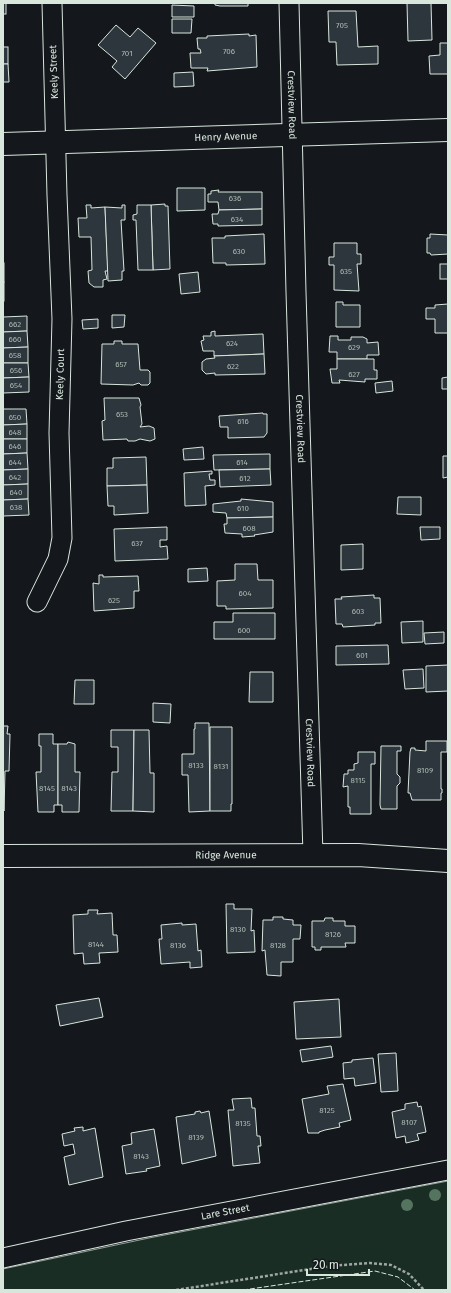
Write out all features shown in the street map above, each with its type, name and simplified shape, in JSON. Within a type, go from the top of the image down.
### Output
[{"type":"main road","name":"Henry Avenue","points":[[3,144],[448,130]]},
{"type":"main road","name":"Ridge Avenue","points":[[3,856],[313,855],[396,856],[448,861]]},
{"type":"street","name":"Keely Street","points":[[52,3],[55,142]]},
{"type":"street","name":"Crestview Road","points":[[289,3],[313,855]]},
{"type":"street","name":"Keely Court","points":[[37,602],[58,559],[62,538],[59,433],[62,320],[55,142]]},
{"type":"street","name":"Lare Street","points":[[3,1258],[126,1231],[448,1170]]},
{"type":"path","points":[[176,1290],[330,1266],[370,1263],[391,1265],[409,1274],[424,1290]]},
{"type":"green space","points":[[448,1181],[448,1290],[3,1290],[3,1269],[149,1238]]},
{"type":"building","points":[[3,3],[6,3],[6,14],[3,14]]},
{"type":"building","points":[[215,3],[248,3],[248,6],[220,6],[215,5]]},
{"type":"building","points":[[407,3],[431,3],[432,40],[408,41]]},
{"type":"building","points":[[172,5],[194,6],[194,17],[172,17]]},
{"type":"building","points":[[328,11],[356,11],[358,47],[378,46],[378,64],[337,65],[336,42],[329,42]]},
{"type":"building","points":[[172,19],[192,19],[191,33],[172,33]]},
{"type":"building","points":[[116,25],[130,37],[138,28],[156,43],[125,79],[112,67],[117,61],[98,45]]},
{"type":"building","points":[[249,34],[249,36],[256,35],[257,67],[207,71],[208,68],[191,68],[190,53],[201,53],[200,49],[198,49],[197,38],[207,38],[207,36]]},
{"type":"building","points":[[440,43],[448,43],[448,74],[430,74],[429,56],[440,55]]},
{"type":"building","points":[[3,47],[8,47],[8,64],[3,64]]},
{"type":"building","points":[[3,64],[8,64],[9,82],[3,82]]},
{"type":"building","points":[[193,72],[194,86],[174,87],[174,73]]},
{"type":"building","points":[[177,188],[205,188],[205,210],[177,211]]},
{"type":"building","points":[[219,190],[218,192],[262,192],[262,209],[219,210],[218,202],[208,202],[208,194],[211,194],[211,191]]},
{"type":"building","points":[[165,204],[165,206],[168,206],[170,269],[153,270],[151,205]]},
{"type":"building","points":[[86,205],[91,205],[91,208],[105,207],[108,271],[105,271],[107,279],[103,280],[103,287],[94,287],[89,283],[88,271],[92,270],[91,237],[79,237],[78,218],[87,218]]},
{"type":"building","points":[[122,205],[125,205],[125,220],[121,220],[124,271],[122,271],[122,280],[108,281],[105,207],[122,208]]},
{"type":"building","points":[[137,205],[151,205],[153,270],[138,270],[136,220],[133,220],[133,215],[137,214]]},
{"type":"building","points":[[262,209],[262,225],[218,226],[218,224],[213,224],[212,214],[218,214],[219,210]]},
{"type":"building","points":[[264,234],[265,264],[226,265],[226,263],[213,263],[212,238]]},
{"type":"building","points":[[430,234],[448,235],[448,254],[431,255],[430,253],[427,253],[427,238],[430,238]]},
{"type":"building","points":[[334,243],[357,243],[357,254],[361,254],[361,264],[357,264],[359,291],[334,290],[334,265],[329,265],[329,257],[334,257]]},
{"type":"building","points":[[4,263],[4,282],[3,282]]},
{"type":"building","points":[[440,264],[448,264],[448,279],[440,279]]},
{"type":"building","points":[[198,272],[200,292],[181,294],[179,274]]},
{"type":"building","points":[[4,282],[4,301],[3,301]]},
{"type":"building","points":[[336,302],[343,302],[343,305],[360,305],[360,327],[336,327]]},
{"type":"building","points":[[448,304],[448,333],[435,333],[435,319],[426,319],[426,308],[435,308],[435,305]]},
{"type":"building","points":[[112,315],[125,315],[124,327],[112,328]]},
{"type":"building","points":[[27,316],[27,331],[3,332],[3,317]]},
{"type":"building","points":[[98,319],[98,328],[83,329],[82,320]]},
{"type":"building","points":[[27,331],[28,347],[3,348],[3,332]]},
{"type":"building","points":[[215,331],[215,336],[263,334],[264,354],[214,356],[214,351],[203,351],[201,341],[204,340],[203,336],[211,336],[211,332]]},
{"type":"building","points":[[330,336],[338,336],[338,340],[351,340],[351,337],[363,337],[367,339],[367,343],[378,342],[379,355],[367,355],[367,359],[337,359],[337,352],[329,352]]},
{"type":"building","points":[[114,341],[122,341],[122,344],[138,344],[140,370],[148,370],[150,372],[150,383],[148,385],[141,385],[139,383],[133,385],[101,384],[102,344],[114,344]]},
{"type":"building","points":[[28,347],[28,363],[3,363],[3,348]]},
{"type":"building","points":[[264,354],[265,374],[215,375],[215,373],[206,374],[202,370],[202,362],[206,359],[215,358],[214,356]]},
{"type":"building","points":[[337,359],[374,359],[374,370],[377,370],[377,379],[365,379],[365,382],[339,380],[340,383],[332,383],[330,369],[337,369]]},
{"type":"building","points":[[3,363],[28,363],[29,377],[3,378]]},
{"type":"building","points":[[29,377],[29,392],[3,393],[3,378]]},
{"type":"building","points":[[448,377],[448,389],[442,389],[442,378]]},
{"type":"building","points":[[392,381],[393,391],[376,393],[375,383]]},
{"type":"building","points":[[104,398],[139,398],[142,424],[140,427],[149,426],[154,428],[155,439],[150,441],[140,439],[135,441],[128,441],[127,439],[103,440],[102,421],[105,420]]},
{"type":"building","points":[[3,409],[26,409],[27,424],[3,425]]},
{"type":"building","points":[[267,414],[267,433],[264,437],[228,438],[228,427],[220,427],[219,416]]},
{"type":"building","points":[[27,424],[27,439],[3,439],[3,425]]},
{"type":"building","points":[[3,439],[27,439],[27,453],[3,454]]},
{"type":"building","points":[[203,447],[204,459],[184,460],[183,449]]},
{"type":"building","points":[[27,453],[28,469],[3,470],[3,454]]},
{"type":"building","points":[[270,454],[270,469],[214,470],[213,455]]},
{"type":"building","points":[[443,456],[448,456],[448,477],[443,478]]},
{"type":"building","points":[[146,457],[147,485],[107,486],[107,468],[113,468],[113,458]]},
{"type":"building","points":[[28,469],[28,484],[3,485],[3,470]]},
{"type":"building","points":[[270,469],[271,485],[220,487],[219,470]]},
{"type":"building","points":[[212,471],[212,474],[209,474],[210,480],[215,480],[215,485],[205,486],[206,505],[185,506],[184,473]]},
{"type":"building","points":[[28,484],[28,499],[3,500],[3,485]]},
{"type":"building","points":[[147,485],[148,513],[114,515],[114,506],[108,506],[107,486]]},
{"type":"building","points":[[398,497],[421,497],[421,515],[397,514]]},
{"type":"building","points":[[28,499],[29,515],[3,516],[3,500]]},
{"type":"building","points":[[241,499],[273,502],[273,517],[227,518],[226,513],[213,512],[213,504],[241,501]]},
{"type":"building","points":[[273,517],[273,532],[242,537],[242,534],[225,533],[224,524],[227,524],[227,518]]},
{"type":"building","points":[[167,527],[167,540],[160,540],[160,547],[167,546],[168,559],[115,561],[114,529]]},
{"type":"building","points":[[420,527],[440,527],[440,539],[421,540]]},
{"type":"building","points":[[363,544],[363,569],[341,570],[341,545]]},
{"type":"building","points":[[235,564],[257,564],[258,580],[273,580],[273,608],[226,609],[226,606],[217,606],[217,581],[235,580]]},
{"type":"building","points":[[207,568],[208,581],[188,582],[188,569]]},
{"type":"building","points":[[99,575],[103,575],[103,577],[138,576],[139,591],[134,591],[134,608],[94,611],[93,583],[99,584]]},
{"type":"building","points":[[374,595],[374,598],[380,598],[381,623],[375,623],[375,625],[343,627],[342,624],[336,624],[335,599],[342,599],[341,597]]},
{"type":"building","points":[[233,613],[275,613],[275,639],[214,639],[214,622],[233,622]]},
{"type":"building","points":[[423,621],[423,642],[402,643],[401,622]]},
{"type":"building","points":[[444,632],[444,643],[425,644],[424,633]]},
{"type":"building","points":[[388,645],[389,664],[336,665],[336,646]]},
{"type":"building","points":[[448,665],[448,691],[426,692],[426,666]]},
{"type":"building","points":[[423,669],[424,688],[405,689],[403,670]]},
{"type":"building","points":[[250,672],[273,672],[273,702],[249,702]]},
{"type":"building","points":[[75,680],[94,680],[94,704],[74,704]]},
{"type":"building","points":[[153,703],[171,704],[170,723],[153,722]]},
{"type":"building","points":[[195,723],[209,723],[210,811],[189,812],[188,775],[182,775],[182,754],[194,754]]},
{"type":"building","points":[[3,726],[8,726],[7,734],[10,734],[9,771],[5,771],[4,811]]},
{"type":"building","points":[[210,727],[232,727],[231,811],[210,811]]},
{"type":"building","points":[[111,730],[134,730],[133,811],[111,811],[112,772],[118,772],[118,747],[111,747]]},
{"type":"building","points":[[134,730],[149,730],[150,773],[154,773],[154,812],[133,811]]},
{"type":"building","points":[[39,734],[53,734],[53,744],[58,744],[58,805],[54,805],[54,812],[38,812],[36,772],[41,772],[41,746],[39,746]]},
{"type":"building","points":[[426,741],[447,741],[447,752],[441,752],[441,800],[412,800],[410,793],[408,793],[411,748],[426,751]]},
{"type":"building","points":[[68,742],[75,744],[75,772],[80,772],[79,812],[62,812],[62,805],[58,805],[58,744],[67,744]]},
{"type":"building","points":[[381,746],[401,746],[401,751],[397,751],[397,774],[400,777],[400,783],[397,786],[397,809],[381,809]]},
{"type":"building","points":[[358,752],[375,752],[375,764],[371,764],[371,814],[350,814],[350,807],[348,807],[348,786],[343,787],[344,774],[348,774],[348,770],[354,770],[354,764],[358,763]]},
{"type":"building","points":[[226,904],[234,904],[234,909],[252,909],[251,931],[254,930],[255,952],[227,953]]},
{"type":"building","points":[[88,910],[98,910],[97,914],[112,913],[113,935],[117,935],[118,952],[99,953],[100,963],[84,964],[83,953],[74,954],[73,915],[88,914]]},
{"type":"building","points":[[273,917],[283,917],[283,919],[293,920],[293,925],[301,925],[300,939],[293,939],[293,962],[281,962],[281,976],[267,975],[265,950],[262,951],[263,920],[273,920]]},
{"type":"building","points":[[325,918],[333,918],[333,921],[345,921],[345,926],[355,926],[355,943],[345,943],[346,947],[321,947],[321,950],[315,950],[315,947],[312,947],[312,921],[324,921]]},
{"type":"building","points":[[182,923],[182,925],[196,924],[198,951],[201,950],[202,967],[190,968],[190,962],[161,964],[159,939],[162,939],[161,925]]},
{"type":"building","points":[[99,998],[103,1017],[60,1026],[56,1005]]},
{"type":"building","points":[[339,999],[341,1037],[296,1039],[294,1002]]},
{"type":"building","points":[[331,1046],[333,1057],[302,1062],[300,1050]]},
{"type":"building","points":[[396,1053],[398,1091],[381,1092],[378,1054]]},
{"type":"building","points":[[373,1058],[376,1083],[355,1086],[354,1078],[344,1079],[343,1063],[352,1062],[352,1060]]},
{"type":"building","points":[[343,1084],[351,1120],[339,1123],[340,1127],[325,1130],[319,1133],[308,1133],[302,1099],[329,1094],[327,1086]]},
{"type":"building","points":[[251,1098],[252,1108],[255,1108],[257,1136],[260,1136],[261,1146],[258,1146],[260,1163],[233,1166],[228,1110],[234,1110],[232,1099]]},
{"type":"building","points":[[417,1102],[418,1107],[421,1106],[426,1132],[417,1134],[419,1140],[406,1143],[405,1136],[396,1138],[392,1112],[405,1109],[405,1104]]},
{"type":"building","points":[[200,1111],[201,1113],[209,1111],[216,1156],[182,1164],[176,1117],[195,1114],[195,1112]]},
{"type":"building","points":[[83,1127],[83,1131],[95,1128],[103,1177],[69,1185],[64,1157],[75,1154],[73,1144],[64,1146],[62,1134],[75,1131],[74,1128]]},
{"type":"building","points":[[154,1129],[160,1166],[146,1169],[147,1171],[126,1174],[122,1146],[132,1144],[131,1133]]},
{"type":"fence","points":[[243,1290],[375,1271],[398,1277],[415,1290]]}]
